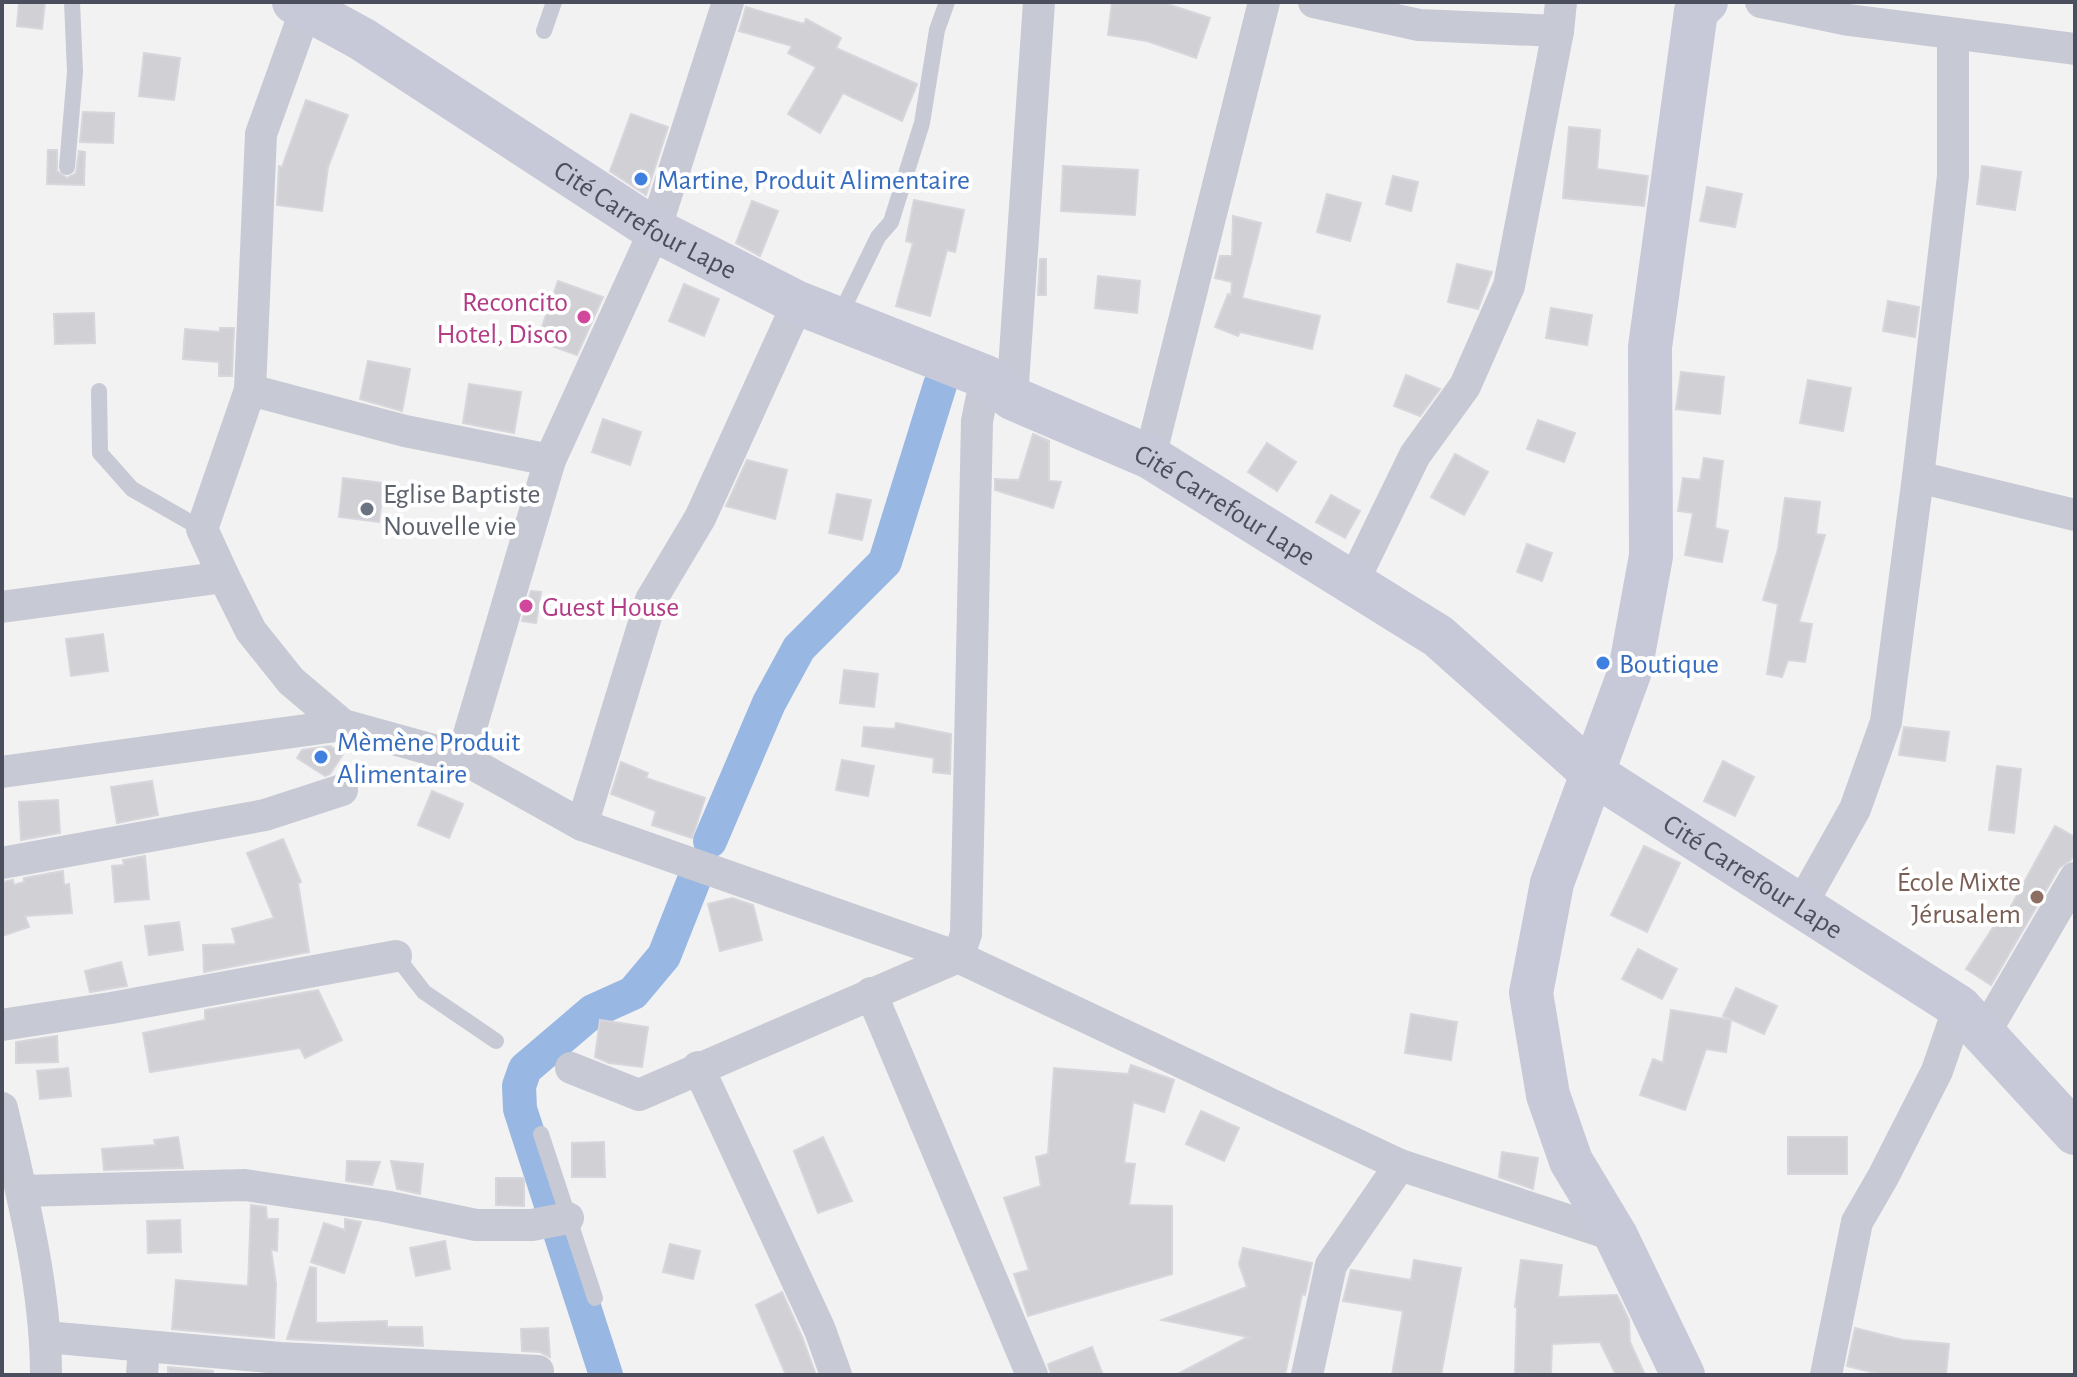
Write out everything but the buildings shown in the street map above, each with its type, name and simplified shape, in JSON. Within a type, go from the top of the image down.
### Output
[{"type":"street","points":[[462,758],[550,460],[655,230],[728,2]]},
{"type":"street","points":[[571,1068],[639,1095],[958,957],[966,934],[977,421],[999,388],[1039,2]]},
{"type":"street","points":[[1150,457],[1264,2]]},
{"type":"street","points":[[1314,2],[1419,25],[1560,16],[1509,286],[1465,386],[1415,455],[1353,582]]},
{"type":"street","points":[[1683,1375],[1616,1236],[1571,1161],[1548,1095],[1531,993],[1552,883],[1630,671],[1651,556],[1650,347],[1696,11],[1706,2]]},
{"type":"street","points":[[1761,2],[1849,20],[2075,49]]},
{"type":"street","points":[[318,9],[261,134],[250,390],[202,529],[251,631],[291,681],[343,725]]},
{"type":"street","name":"Cité Carrefour Lape","points":[[318,9],[655,230],[818,311],[1150,457],[1438,636],[1591,772],[1972,1021],[2075,1133]]},
{"type":"street","points":[[1800,907],[1855,809],[1886,722],[1953,176],[1953,34]]},
{"type":"street","points":[[582,825],[651,600],[818,311]]},
{"type":"street","points":[[250,390],[405,431],[550,460]]},
{"type":"street","points":[[1918,477],[2075,515]]},
{"type":"street","points":[[2,607],[224,577]]},
{"type":"street","points":[[2,772],[343,725],[462,758],[582,825],[958,957],[1400,1165],[1616,1236]]},
{"type":"street","points":[[2,863],[265,815],[342,790]]},
{"type":"street","points":[[1826,1375],[1857,1222],[1937,1071],[2075,878]]},
{"type":"street","points":[[2,1025],[396,956]]},
{"type":"street","points":[[871,993],[1032,1375]]},
{"type":"street","points":[[698,1067],[820,1330],[836,1375]]},
{"type":"street","points":[[2,1108],[22,1191],[46,1337],[46,1375]]},
{"type":"street","points":[[1307,1375],[1331,1265],[1400,1165]]},
{"type":"street","points":[[22,1191],[245,1185],[384,1206],[476,1225],[532,1225],[559,1220]]},
{"type":"street","points":[[46,1337],[143,1360],[280,1367],[538,1371]]},
{"type":"lane","points":[[67,167],[75,72],[72,2]]},
{"type":"lane","points":[[544,31],[554,2]]},
{"type":"lane","points":[[818,311],[891,222],[922,123],[937,30],[947,2]]},
{"type":"lane","points":[[99,391],[100,453],[132,489],[202,529]]},
{"type":"lane","points":[[396,956],[424,992],[496,1041]]},
{"type":"lane","points":[[541,1134],[559,1220],[595,1298]]},
{"type":"waterway","points":[[710,841],[769,703],[799,648],[885,562],[940,385]]},
{"type":"waterway","points":[[606,1375],[520,1109],[519,1086],[525,1069],[593,1011],[633,993],[664,956],[696,875]]},
{"type":"place","name":"Martine, Produit Alimentaire","points":[[641,179]]},
{"type":"place","name":"Reconcito Hotel, Disco","points":[[584,317]]},
{"type":"place","name":"Eglise Baptiste Nouvelle vie","points":[[367,509]]},
{"type":"place","name":"Guest House","points":[[526,606]]},
{"type":"place","name":"Boutique","points":[[1603,663]]},
{"type":"place","name":"Mèmène Produit Alimentaire","points":[[321,757]]},
{"type":"place","name":"École Mixte Jérusalem","points":[[2037,897]]}]
